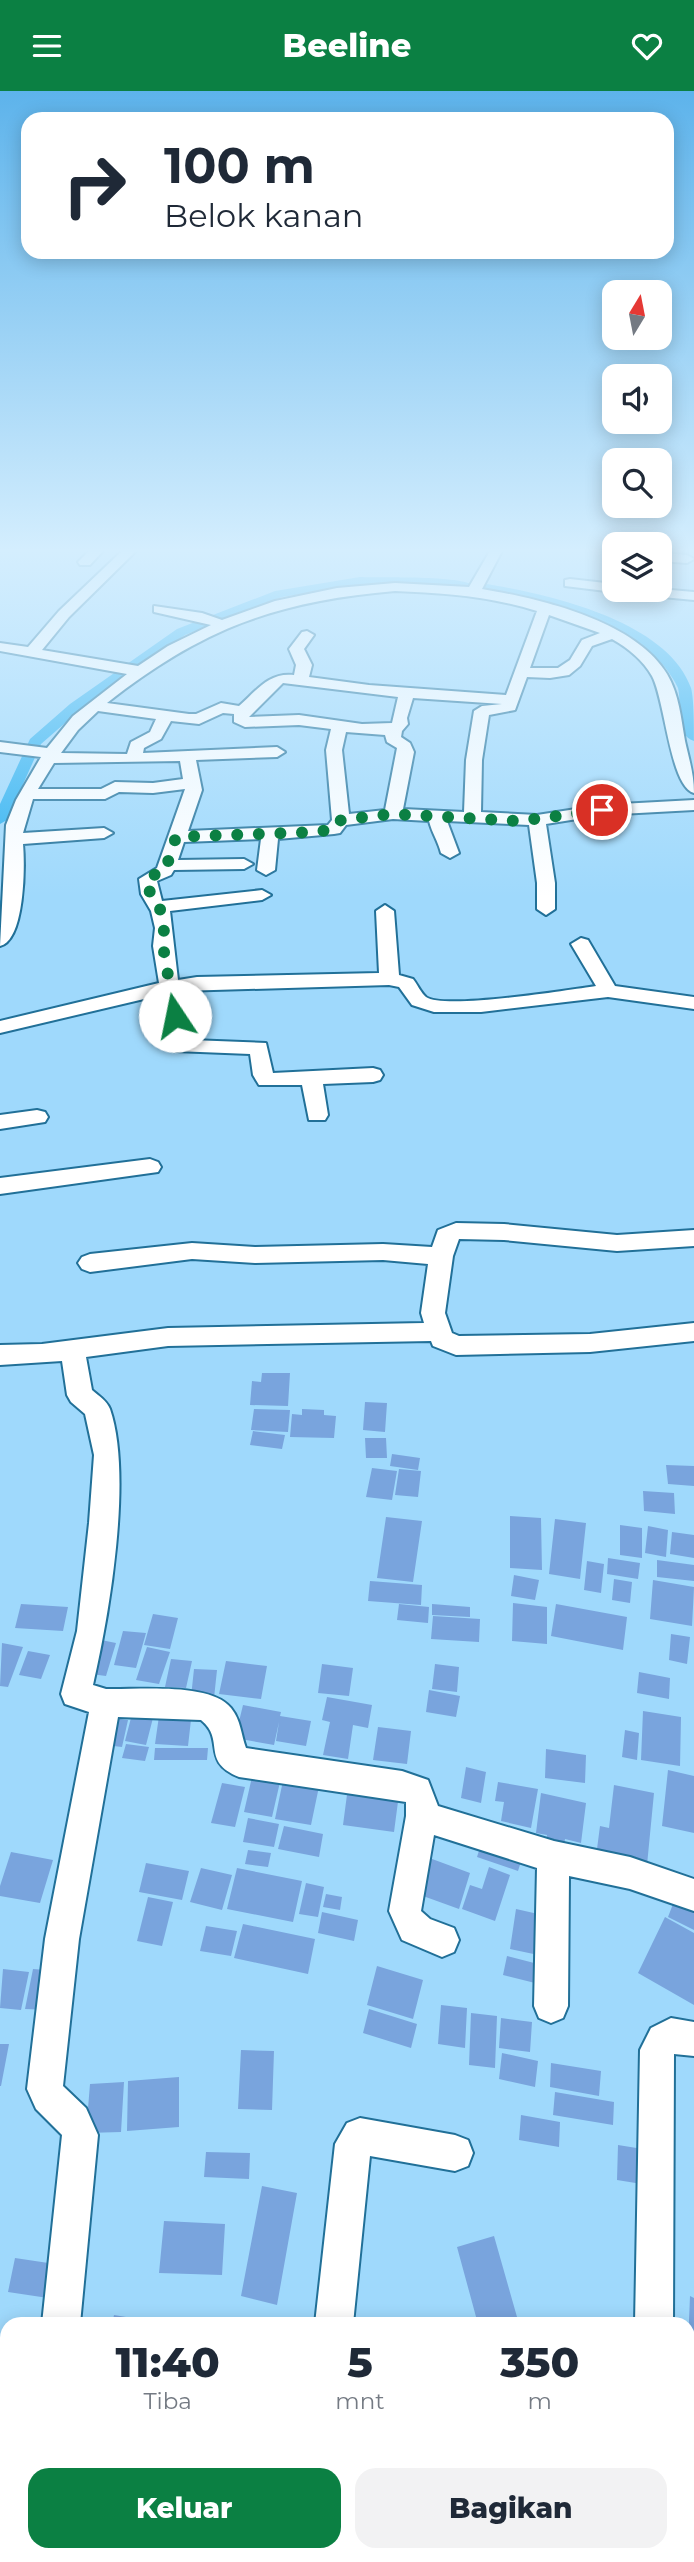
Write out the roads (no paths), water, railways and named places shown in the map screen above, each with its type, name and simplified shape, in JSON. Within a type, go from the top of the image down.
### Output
[{"type":"street","points":[[117,666],[136,670]]},
{"type":"street","points":[[0,940],[12,906],[15,823],[28,794],[49,755],[75,723],[143,666]]},
{"type":"street","points":[[301,680],[304,666]]},
{"type":"street","points":[[394,730],[362,729],[295,720],[245,722],[240,719],[243,711],[279,678],[482,711],[503,710],[509,707],[523,666]]},
{"type":"street","points":[[521,672],[553,674],[571,666]]},
{"type":"street","points":[[654,666],[664,682],[680,754],[694,788]]},
{"type":"street","points":[[405,698],[510,700]]},
{"type":"street","points":[[393,814],[406,752],[404,746],[393,741],[394,730],[400,724],[405,698]]},
{"type":"street","points":[[95,706],[195,719],[218,708],[243,711]]},
{"type":"street","points":[[472,817],[474,760],[482,711]]},
{"type":"street","points":[[134,758],[137,745],[155,739],[159,734],[165,716]]},
{"type":"street","points":[[176,837],[270,835],[334,829],[341,820],[334,750],[340,725]]},
{"type":"street","points":[[0,747],[49,755],[134,758],[276,752]]},
{"type":"street","points":[[187,756],[194,790],[168,865],[163,873],[148,877],[150,894],[156,907],[160,909],[164,928],[163,946],[169,987],[182,1046],[255,1047],[261,1050],[263,1075],[267,1080],[373,1075]]},
{"type":"street","points":[[28,794],[105,794],[118,787],[153,788],[194,783]]},
{"type":"street","points":[[341,820],[393,814],[537,820],[602,810],[694,805]]},
{"type":"street","points":[[437,816],[441,835],[447,840],[450,853]]},
{"type":"street","points":[[537,820],[546,883],[546,909]]},
{"type":"street","points":[[15,839],[104,833]]},
{"type":"street","points":[[266,870],[270,835]]},
{"type":"street","points":[[168,865],[244,864]]},
{"type":"street","points":[[156,907],[262,895]]},
{"type":"street","points":[[384,911],[389,979]]},
{"type":"street","points":[[581,944],[608,991]]},
{"type":"street","points":[[0,1027],[169,987],[197,983],[389,979],[406,983],[419,1001],[434,1006],[481,1006],[608,991],[694,1003]]},
{"type":"street","points":[[312,1079],[317,1115]]},
{"type":"street","points":[[0,1122],[37,1117]]},
{"type":"street","points":[[0,1186],[150,1167]]},
{"type":"street","points":[[694,1238],[617,1243],[504,1232],[456,1231],[446,1236],[433,1314],[438,1332],[445,1342],[456,1346],[590,1343],[694,1332]]},
{"type":"street","points":[[90,1263],[192,1251],[255,1255],[383,1252],[441,1256]]},
{"type":"street","points":[[0,1355],[20,1355],[168,1337],[438,1332]]},
{"type":"street","points":[[72,1348],[80,1395],[97,1409],[107,1455],[103,1523],[91,1631],[76,1694],[106,1703],[206,1706],[219,1714],[227,1725],[230,1755],[239,1762],[410,1788],[421,1798],[422,1816],[405,1911],[407,1921],[416,1932],[442,1940]]},
{"type":"street","points":[[62,2317],[80,2135],[72,2117],[51,2104],[45,2089],[62,1939],[106,1703]]},
{"type":"street","points":[[422,1816],[554,1857],[630,1873],[694,1895]]},
{"type":"street","points":[[551,2006],[554,1857]]},
{"type":"street","points":[[654,2317],[657,2050],[663,2040],[671,2035],[694,2039]]},
{"type":"street","points":[[335,2317],[353,2144],[360,2136],[456,2153]]},
{"type":"waterway","points":[[0,820],[35,742],[75,707],[133,666]]},
{"type":"waterway","points":[[671,666],[685,691],[686,714],[694,737]]},
{"type":"waterway","points":[[0,905],[0,913]]}]
